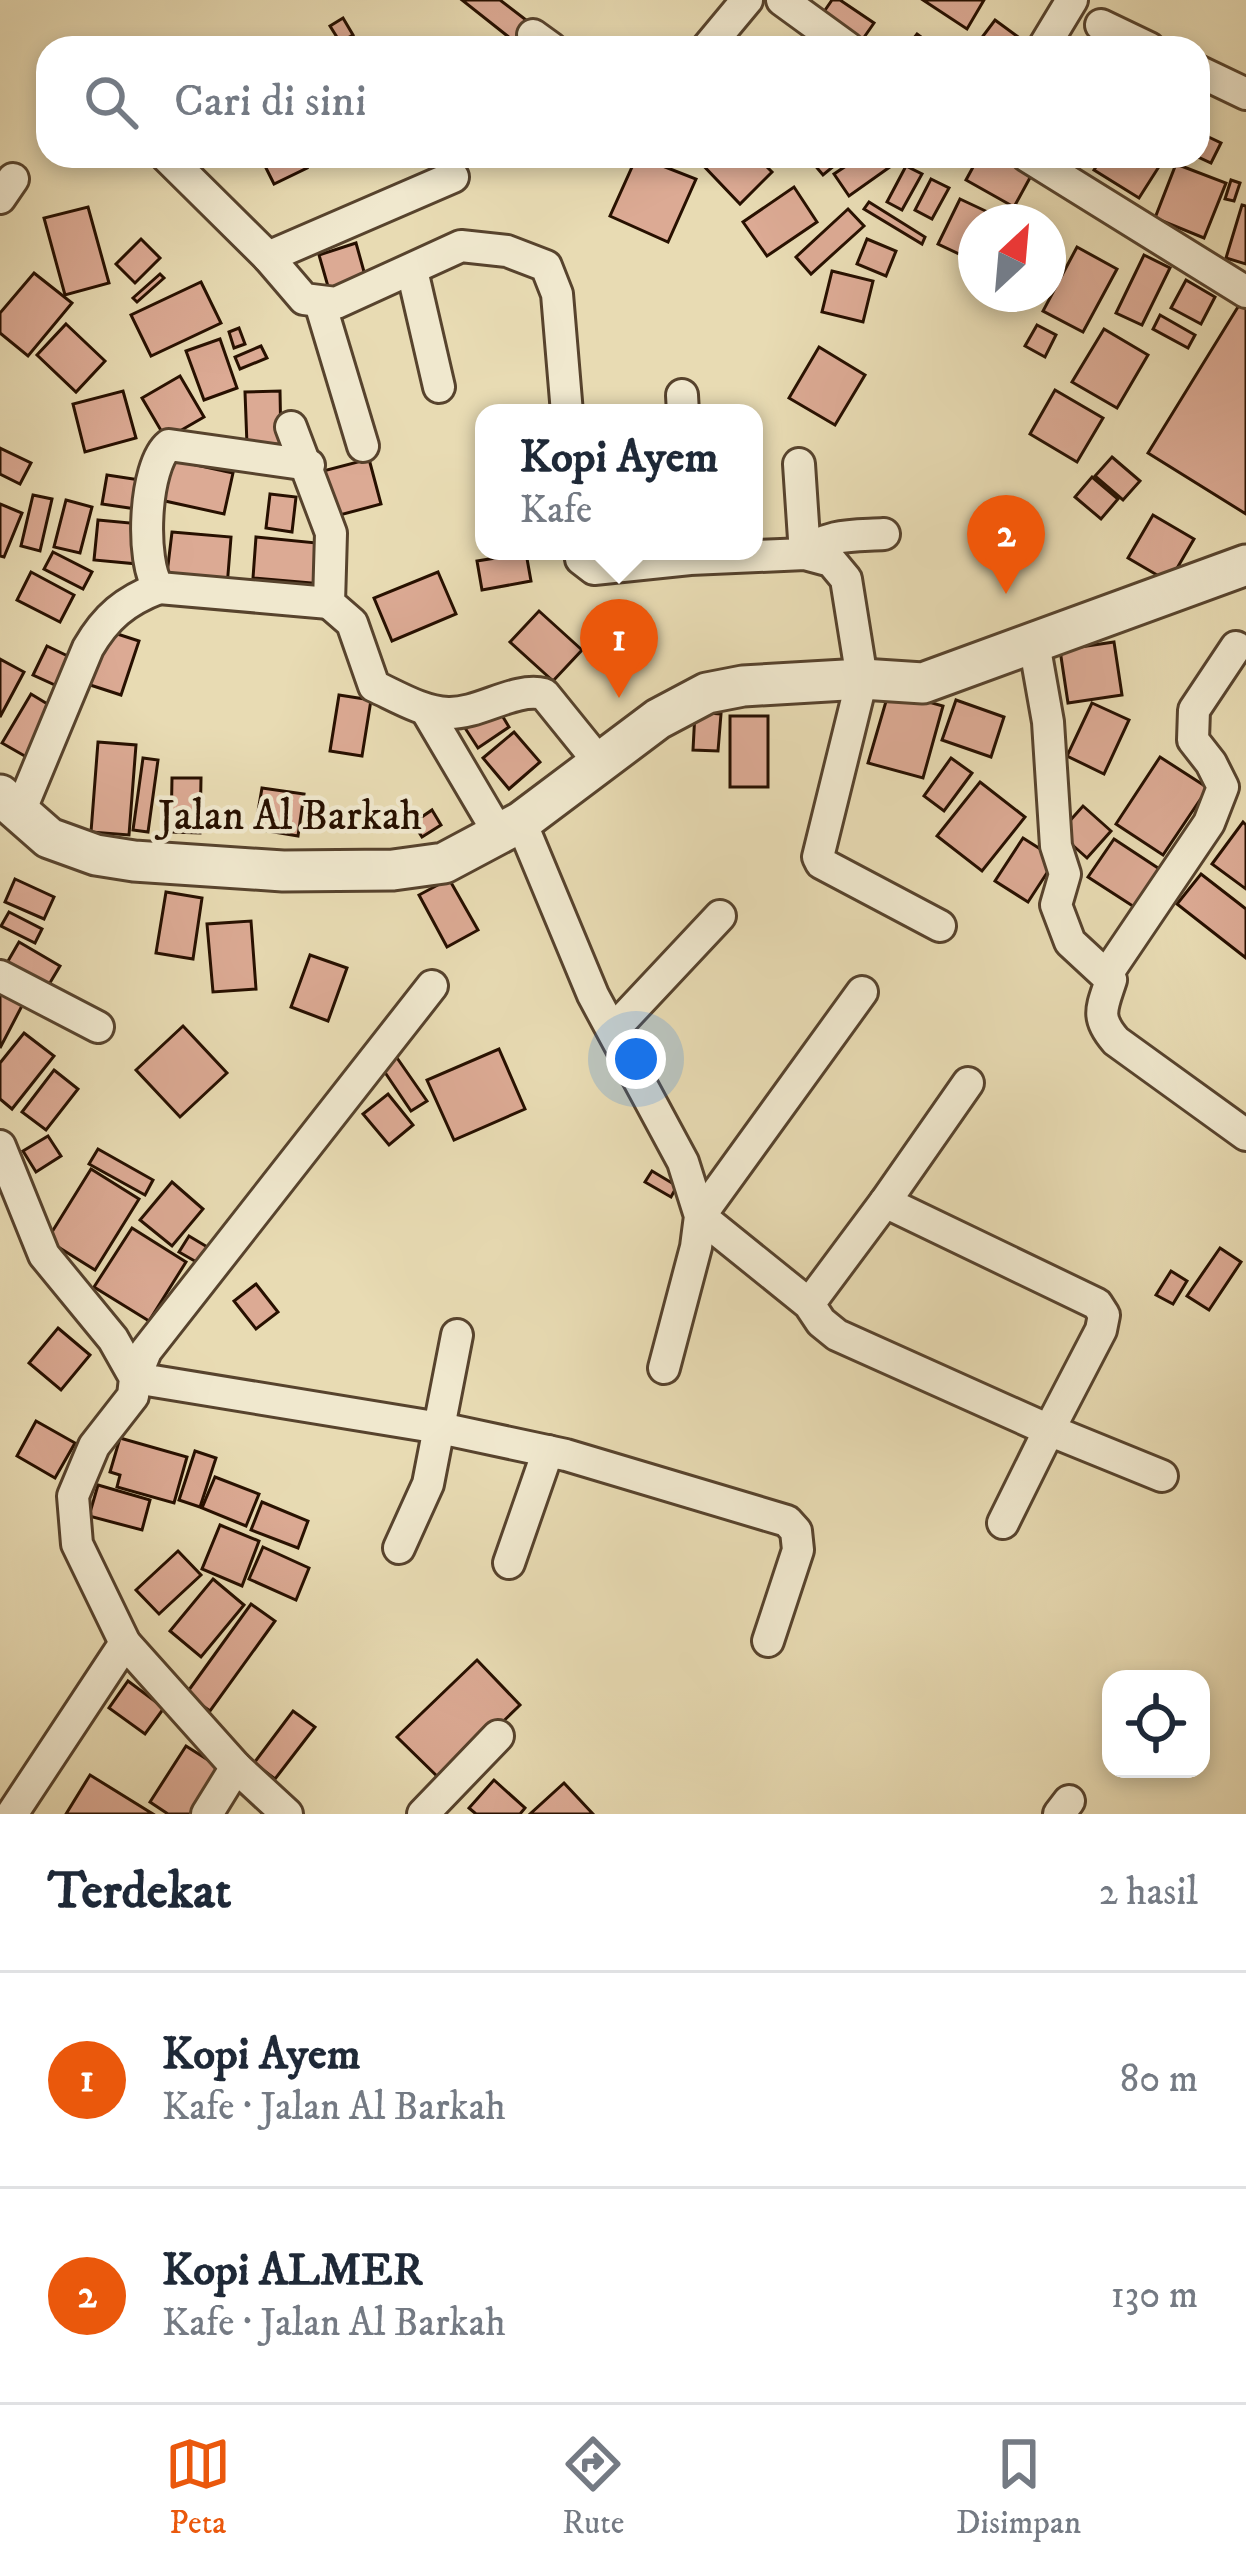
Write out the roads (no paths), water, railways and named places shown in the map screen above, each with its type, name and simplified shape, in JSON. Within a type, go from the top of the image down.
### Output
[{"type":"street","points":[[717,36],[747,0]]},
{"type":"street","points":[[782,0],[815,11],[837,36]]},
{"type":"street","points":[[1050,36],[1072,0]]},
{"type":"street","points":[[1101,25],[1124,36]]},
{"type":"street","points":[[1210,77],[1246,94]]},
{"type":"street","points":[[178,168],[304,299],[336,303],[461,246],[507,250],[546,266],[556,294],[566,404]]},
{"type":"street","points":[[1046,168],[1246,292]]},
{"type":"street","points":[[268,257],[453,177]]},
{"type":"street","points":[[412,270],[439,387]]},
{"type":"street","points":[[320,303],[363,446]]},
{"type":"street","points":[[291,427],[332,533],[329,603]]},
{"type":"street","points":[[159,589],[147,560],[152,482],[161,452],[169,445],[309,466]]},
{"type":"street","points":[[799,464],[805,554]]},
{"type":"street","points":[[805,554],[818,541],[884,533]]},
{"type":"street","points":[[763,554],[805,554],[832,561],[846,579],[862,679],[818,857],[821,863],[940,926]]},
{"type":"street","points":[[581,560],[594,569],[656,560]]},
{"type":"street","name":"Jalan Al Barkah","points":[[9,804],[49,838],[97,855],[283,871],[393,870],[445,863],[510,828],[670,711],[707,693],[743,686],[862,679],[923,683],[1246,565]]},
{"type":"street","points":[[9,804],[101,626],[136,597],[159,589],[329,603],[352,622],[374,686],[426,710],[453,713],[536,691],[544,694],[599,762]]},
{"type":"street","points":[[1034,643],[1048,722],[1056,846],[1065,874],[1056,905],[1070,942],[1111,980],[1101,1010],[1102,1025],[1115,1041],[1246,1135]]},
{"type":"street","points":[[1107,974],[1209,823],[1222,787],[1211,763],[1192,740],[1195,710],[1242,645]]},
{"type":"street","points":[[426,710],[510,828],[683,1162],[700,1229],[664,1368]]},
{"type":"street","points":[[613,1030],[720,916]]},
{"type":"street","points":[[0,976],[98,1027]]},
{"type":"street","points":[[287,1814],[236,1767],[125,1643],[77,1544],[73,1496],[94,1446],[133,1396],[146,1351],[432,986]]},
{"type":"street","points":[[700,1216],[862,992]]},
{"type":"street","points":[[808,1304],[968,1083]]},
{"type":"street","points":[[0,1146],[44,1255],[113,1340],[135,1378]]},
{"type":"street","points":[[885,1202],[1097,1304],[1104,1315],[1101,1330],[1003,1522]]},
{"type":"street","points":[[700,1216],[808,1304],[837,1335],[1162,1476]]},
{"type":"street","points":[[399,1548],[428,1484],[457,1335]]},
{"type":"street","points":[[135,1378],[440,1428],[548,1451],[787,1522],[796,1531],[797,1550],[768,1641]]},
{"type":"street","points":[[509,1564],[548,1451]]},
{"type":"street","points":[[12,1814],[125,1643]]},
{"type":"street","points":[[423,1814],[498,1736]]},
{"type":"street","points":[[207,1814],[236,1767]]},
{"type":"place","name":"Kopi ALMER","points":[[1006,594]]},
{"type":"place","name":"Kopi Ayem","points":[[619,698]]}]
